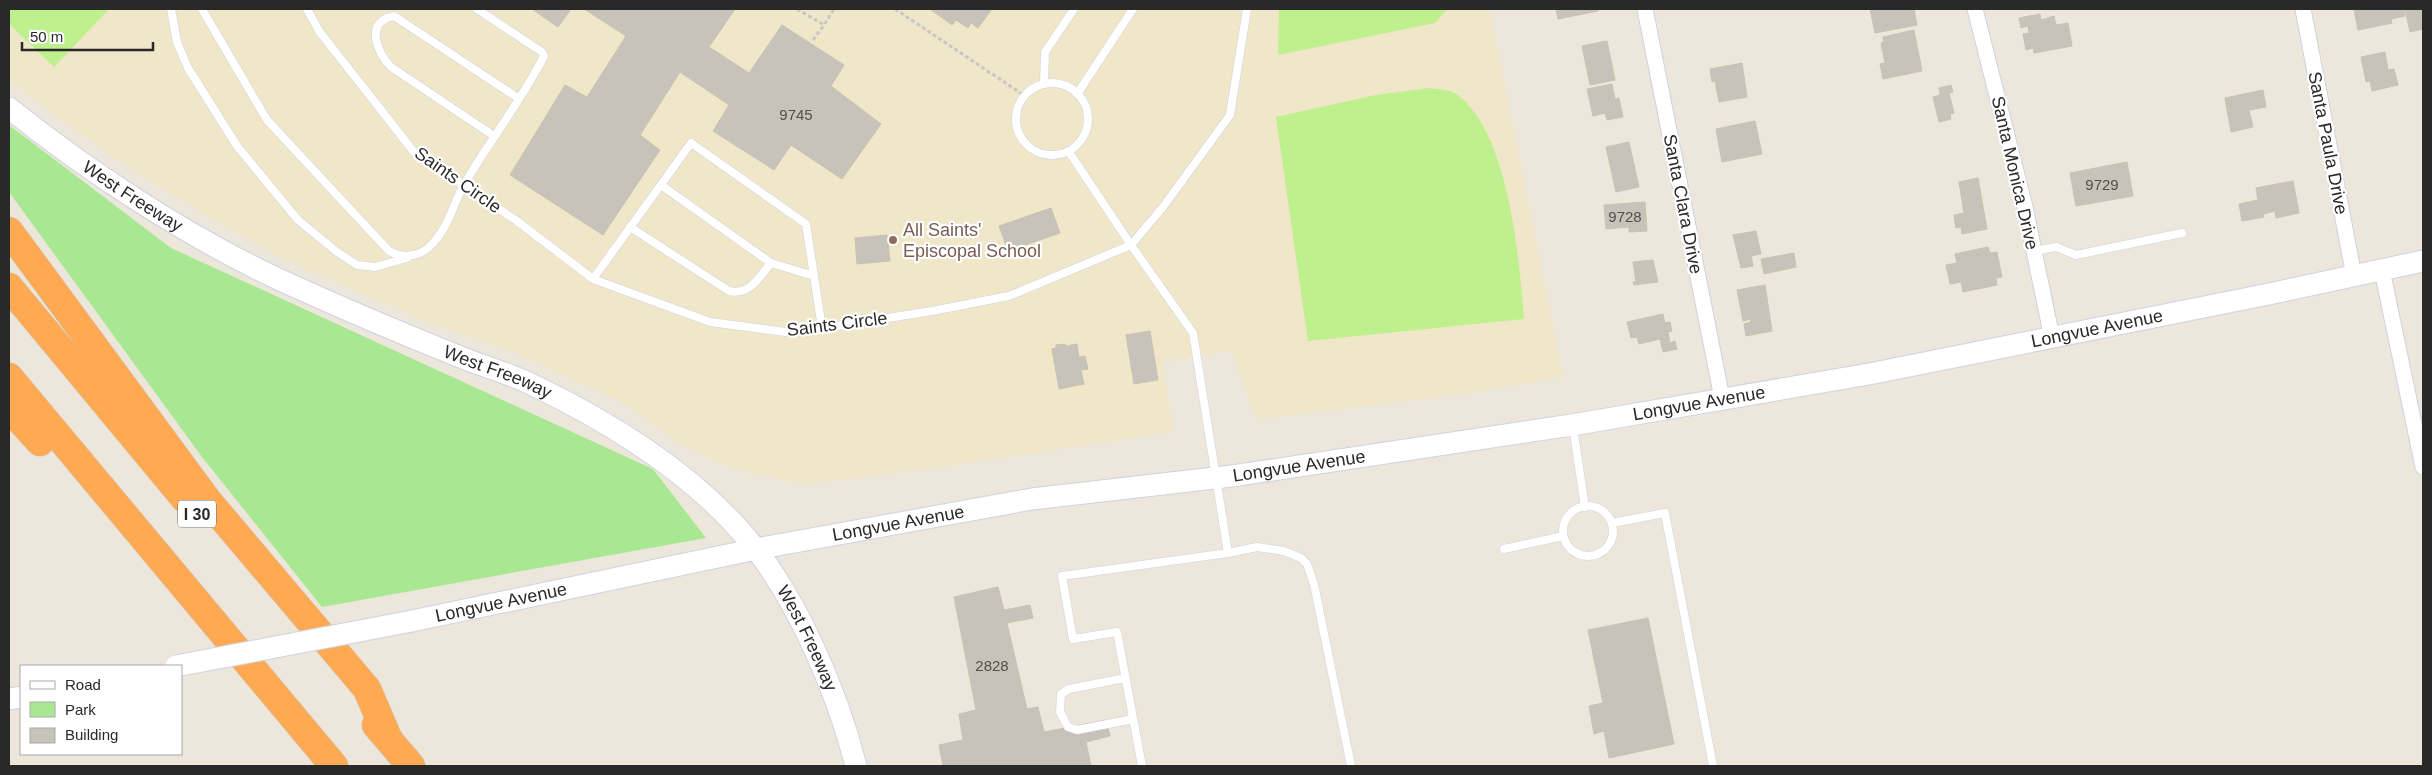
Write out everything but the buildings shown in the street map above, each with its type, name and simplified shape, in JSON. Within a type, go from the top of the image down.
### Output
[{"type":"highway","points":[[9,230],[208,501],[367,689],[388,738]]},
{"type":"highway","name":"I 30","points":[[9,287],[200,518],[411,766]]},
{"type":"highway","points":[[9,378],[334,766]]},
{"type":"highway","points":[[9,408],[109,516],[139,531]]},
{"type":"main road","name":"West Freeway","points":[[9,108],[49,140],[203,239],[277,278],[449,352],[534,385],[611,425],[656,456],[702,494],[743,533],[774,574],[804,629],[845,724],[856,766]]},
{"type":"main road","name":"Longvue Avenue","points":[[181,665],[412,621],[756,549],[1032,498],[1216,478],[1572,425],[1869,374],[2423,261]]},
{"type":"street","name":"Santa Clara Drive","points":[[1645,9],[1722,398]]},
{"type":"street","name":"Santa Monica Drive","points":[[1975,9],[2034,251],[2052,338]]},
{"type":"street","name":"Santa Paula Drive","points":[[2302,9],[2354,276]]},
{"type":"street","points":[[2382,270],[2423,467]]},
{"type":"lane","points":[[171,9],[177,42],[188,68],[237,146],[298,220],[337,252],[357,265],[375,267],[410,257],[432,244],[450,220],[463,185],[544,54],[476,9]]},
{"type":"lane","points":[[202,9],[268,120],[389,251],[400,256],[410,257]]},
{"type":"lane","name":"Saints Circle","points":[[307,9],[319,31],[414,152],[517,220],[593,279],[710,322],[793,333],[1009,296],[1131,245]]},
{"type":"lane","points":[[1044,84],[1045,52],[1074,9]]},
{"type":"lane","points":[[1077,94],[1133,9]]},
{"type":"lane","points":[[1131,245],[1163,207],[1230,114],[1247,9]]},
{"type":"lane","points":[[494,136],[391,67],[381,57],[376,43],[378,29],[383,21],[397,12],[518,98]]},
{"type":"lane","points":[[1044,84],[1057,84],[1070,88],[1086,107],[1088,120],[1086,133],[1079,144],[1069,152],[1055,156],[1041,154],[1029,147],[1020,136],[1016,122],[1018,108],[1025,96],[1033,88],[1044,84]]},
{"type":"lane","points":[[593,279],[691,143],[806,224],[822,328]]},
{"type":"lane","points":[[1069,152],[1131,245],[1193,332],[1228,553]]},
{"type":"lane","points":[[661,185],[771,263],[814,276]]},
{"type":"lane","points":[[630,228],[729,291],[743,293],[749,290],[771,263]]},
{"type":"lane","points":[[2034,251],[2056,247],[2076,254],[2182,233]]},
{"type":"lane","points":[[1572,425],[1585,506]]},
{"type":"lane","points":[[1585,506],[1601,510],[1612,523],[1612,540],[1601,553],[1593,556],[1577,554],[1570,550],[1563,536],[1566,520],[1570,514],[1585,506]]},
{"type":"lane","points":[[1612,523],[1665,513],[1713,766]]},
{"type":"lane","points":[[1504,549],[1563,536]]},
{"type":"lane","points":[[1142,766],[1117,632],[1073,639],[1062,576],[1228,553],[1256,547],[1284,551],[1301,558],[1307,564],[1314,584],[1351,766]]},
{"type":"lane","points":[[1126,678],[1069,689],[1061,694],[1060,712],[1068,727],[1078,730],[1133,719]]},
{"type":"path","points":[[797,9],[824,25]]},
{"type":"path","points":[[814,40],[834,9]]},
{"type":"path","points":[[895,9],[1025,96]]},
{"type":"shaded area","name":"All Saints' Episcopal School","points":[[9,9],[1489,9],[1563,377],[1477,392],[1257,419],[1231,350],[1162,363],[1173,432],[913,471],[804,484],[738,470],[680,444],[627,405],[521,355],[426,321],[286,260],[214,220],[131,169],[45,108],[9,79]]},
{"type":"green space","points":[[9,9],[109,9],[54,67],[9,24]]},
{"type":"green space","points":[[1279,9],[1447,9],[1435,23],[1278,55]]},
{"type":"green space","points":[[1428,88],[1448,91],[1458,95],[1475,114],[1489,138],[1500,167],[1508,199],[1519,263],[1524,319],[1308,341],[1276,117],[1376,95]]},
{"type":"green space","points":[[9,125],[171,248],[653,469],[706,538],[322,607],[202,457],[9,192]]},
{"type":"place","name":"All Saints' Episcopal School","points":[[893,240]]}]
